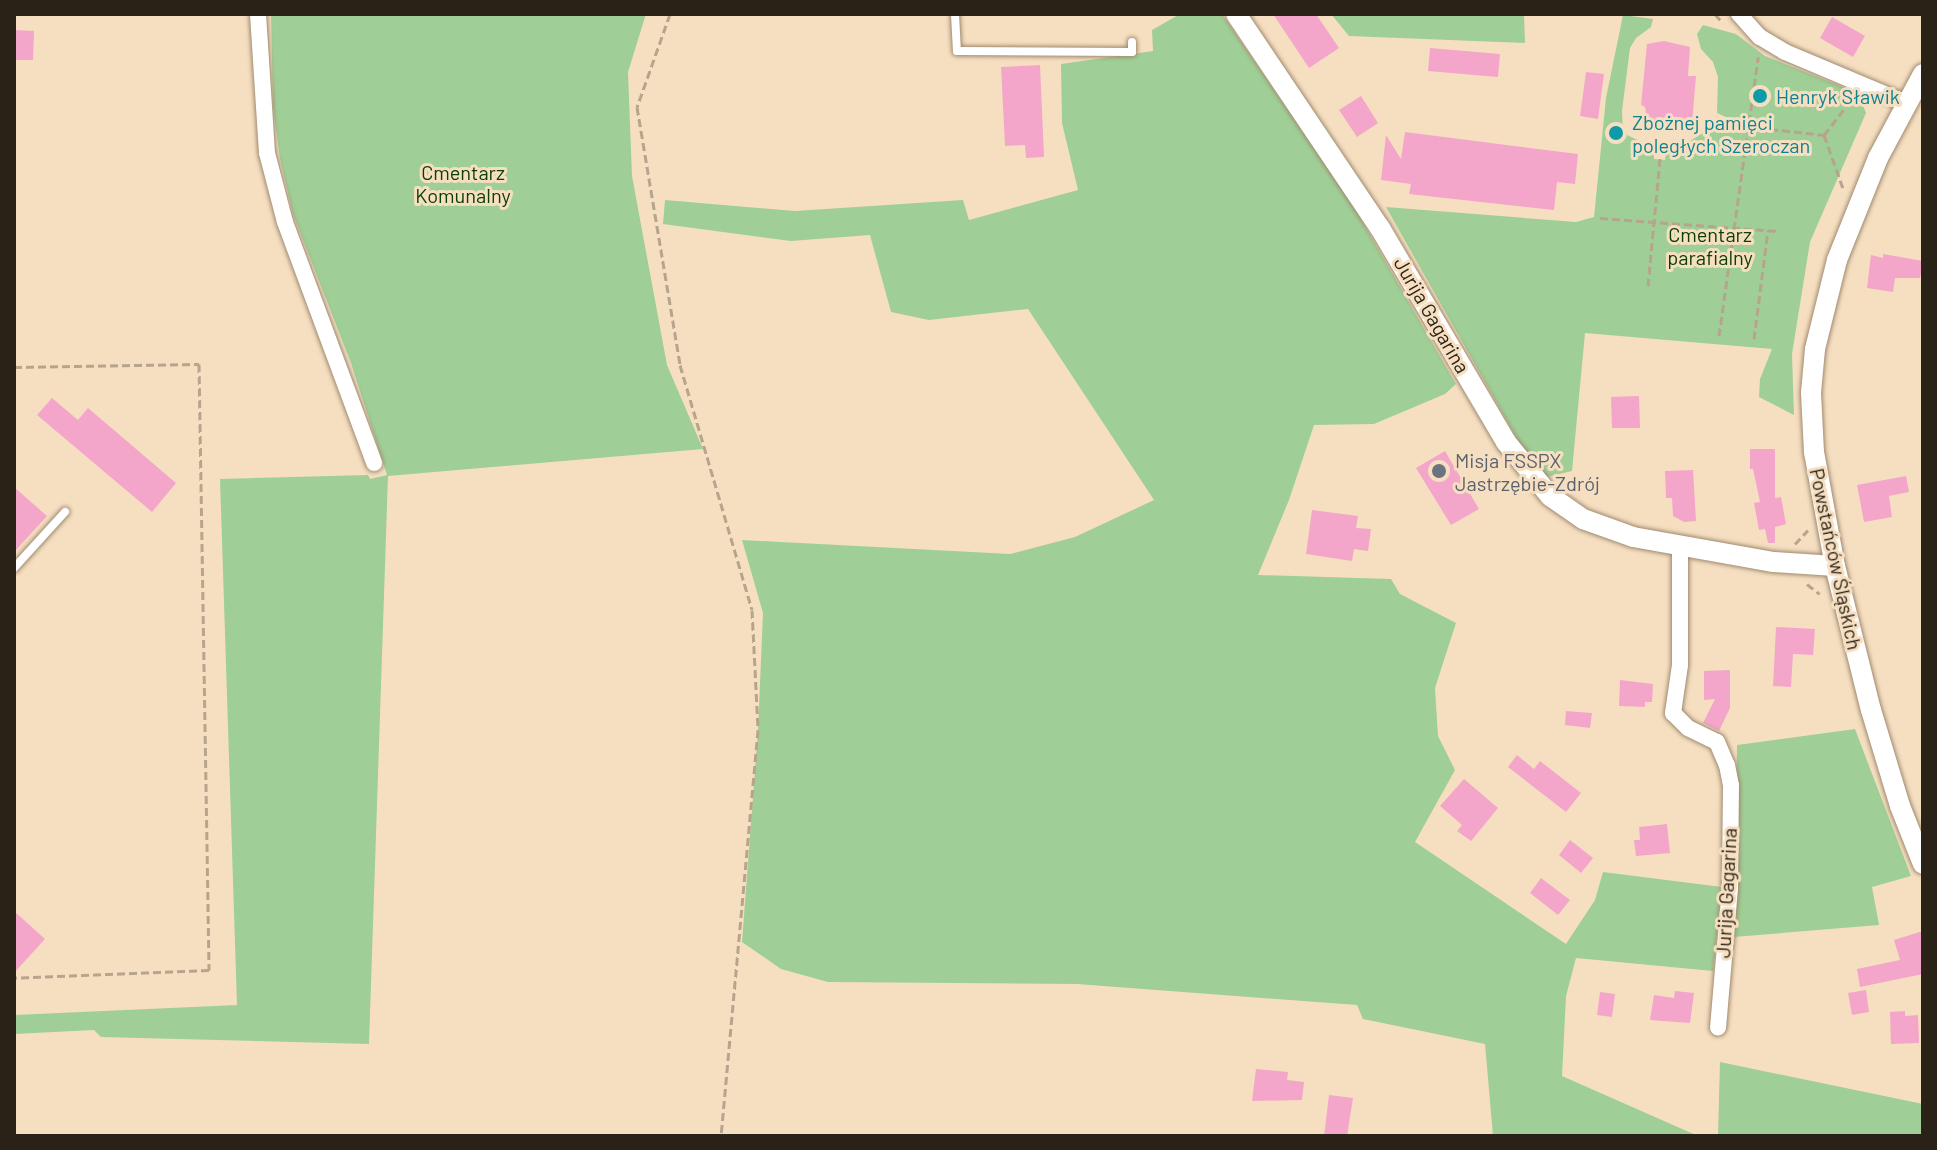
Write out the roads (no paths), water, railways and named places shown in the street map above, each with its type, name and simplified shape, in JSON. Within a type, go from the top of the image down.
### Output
[{"type":"street","points":[[258,14],[270,167],[285,222],[374,463]]},
{"type":"street","name":"Jurija Gagarina","points":[[1236,14],[1380,228],[1522,466],[1550,496],[1583,519],[1633,537],[1774,562],[1835,566]]},
{"type":"street","points":[[1739,14],[1760,37],[1785,52],[1906,103]]},
{"type":"street","name":"Powstańców Śląskich","points":[[1923,74],[1853,215],[1824,305],[1815,349],[1811,393],[1814,452],[1835,566],[1871,710],[1900,806],[1923,864]]},
{"type":"street","name":"Jurija Gagarina","points":[[1680,547],[1680,665],[1673,713],[1688,728],[1717,742],[1731,785],[1730,888],[1718,1027]]},
{"type":"lane","points":[[955,14],[957,51],[1132,52],[1132,42]]},
{"type":"lane","points":[[14,568],[65,512]]},
{"type":"place","name":"Henryk Sławik","points":[[1760,96]]},
{"type":"place","name":"Zbożnej pamięci poległych Szeroczan","points":[[1616,133]]},
{"type":"place","name":"Misja FSSPX Jastrzębie-Zdrój","points":[[1439,471]]},
{"type":"park label","name":"Cmentarz Komunalny","points":[[463,184]]},
{"type":"park label","name":"Cmentarz parafialny","points":[[1710,246]]}]
